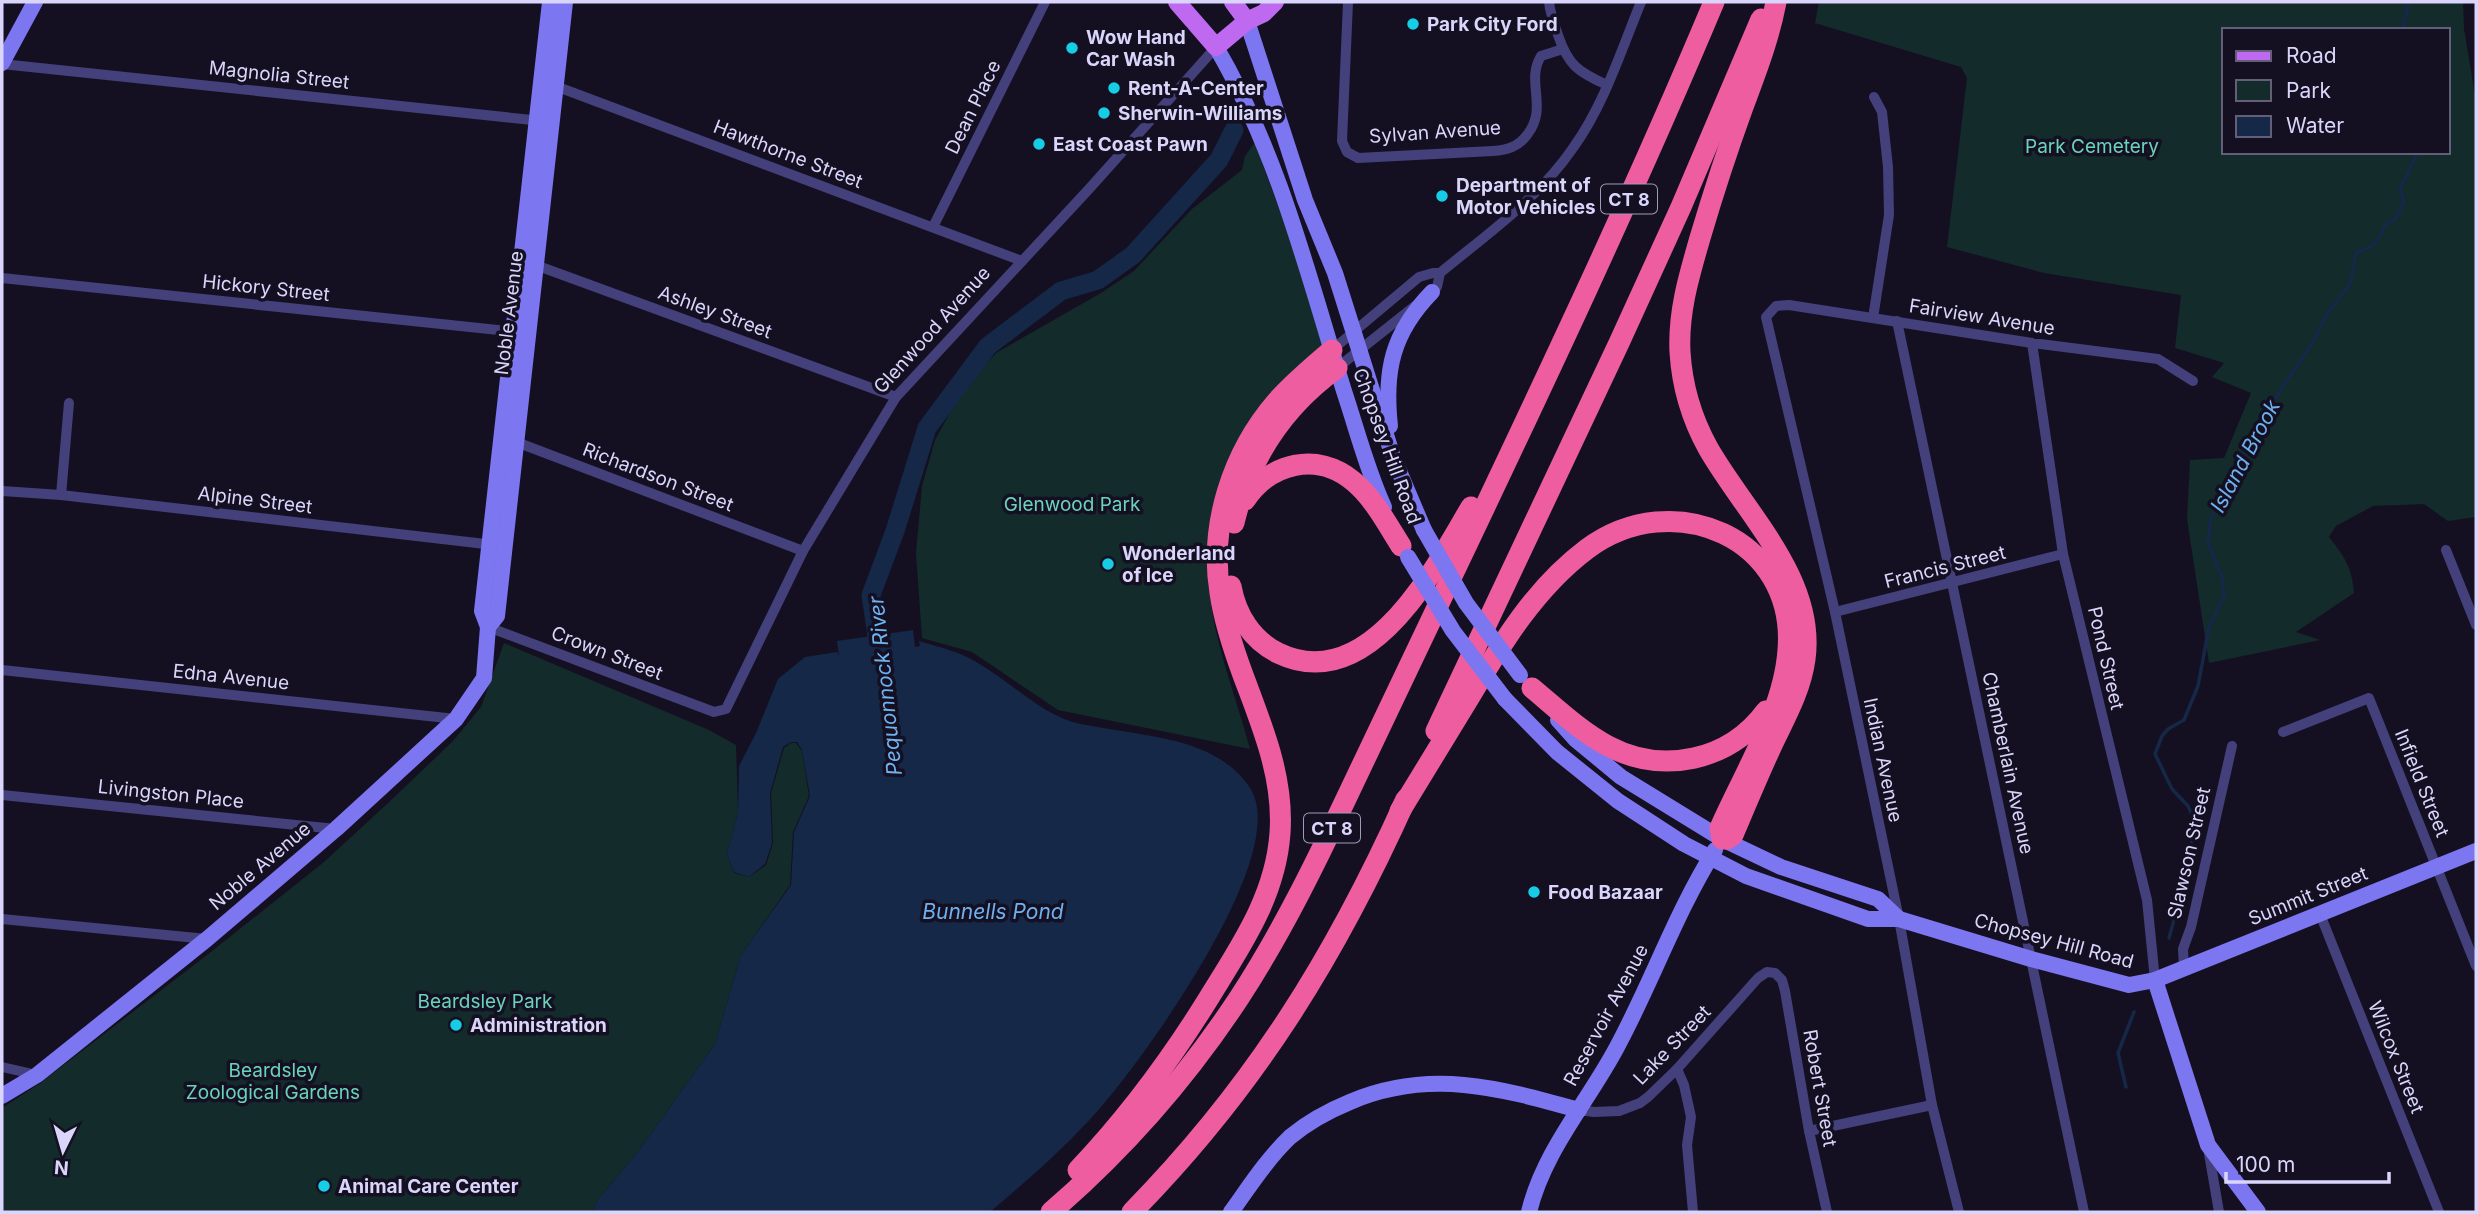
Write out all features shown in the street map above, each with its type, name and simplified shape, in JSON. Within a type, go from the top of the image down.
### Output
[{"type":"highway","name":"CT 8","points":[[1051,1212],[1113,1154],[1167,1094],[1217,1030],[1268,951],[1301,892],[1539,394],[1644,164],[1714,2]]},
{"type":"highway","name":"CT 8","points":[[1132,1212],[1210,1128],[1278,1037],[1349,918],[1630,320],[1768,2]]},
{"type":"highway","points":[[1400,811],[1496,654],[1545,586],[1573,559],[1603,538],[1620,530],[1657,520],[1684,521],[1712,528],[1744,547],[1764,568],[1782,600],[1788,628],[1786,665],[1770,718],[1720,828],[1722,839],[1733,835],[1798,688],[1805,657],[1806,625],[1801,603],[1789,574],[1714,458],[1697,425],[1684,379],[1680,332],[1692,263],[1769,37],[1776,2]]},
{"type":"highway","points":[[1334,359],[1288,410],[1265,443],[1248,478],[1231,534],[1229,569],[1232,593],[1239,614],[1258,638],[1276,652],[1306,661],[1324,661],[1351,653],[1390,625],[1424,584],[1539,394]]},
{"type":"highway","points":[[1037,1212],[1102,1144],[1164,1069],[1241,946],[1269,887],[1280,834],[1277,782],[1267,742],[1222,609],[1217,569],[1219,533],[1233,473],[1252,436],[1278,401],[1334,359]]},
{"type":"highway","points":[[1231,534],[1241,508],[1256,485],[1288,465],[1309,463],[1332,468],[1353,481],[1369,498],[1404,552]]},
{"type":"highway","points":[[1526,681],[1586,732],[1609,747],[1645,760],[1675,761],[1694,759],[1720,750],[1751,729],[1773,700],[1786,665]]},
{"type":"main road","points":[[2,64],[35,2]]},
{"type":"main road","name":"Noble Avenue","points":[[2,1096],[37,1075],[207,939],[336,829],[456,719],[484,678],[488,626],[497,616],[497,546],[545,121],[550,2]]},
{"type":"main road","name":"Noble Avenue","points":[[548,83],[565,2]]},
{"type":"main road","name":"Chopsey Hill Road","points":[[1177,2],[1216,47],[1237,84],[1275,170],[1372,477],[1404,552],[1453,631],[1505,699],[1549,745],[1586,777],[1651,824],[1709,858],[1758,881],[1868,919],[1899,919],[2129,985],[2155,980],[2208,1145],[2258,1212]]},
{"type":"main road","name":"Chopsey Hill Road","points":[[1233,2],[1247,21],[1305,200],[1335,273],[1393,457],[1424,530],[1466,603],[1526,681],[1575,738],[1606,765],[1654,799],[1722,839],[1781,867],[1878,899],[1899,919]]},
{"type":"main road","points":[[1247,21],[1249,6],[1253,2]]},
{"type":"main road","name":"Glenwood Avenue","points":[[1216,47],[1275,2]]},
{"type":"main road","points":[[1393,457],[1387,396],[1391,362],[1405,327],[1432,292]]},
{"type":"main road","name":"Reservoir Avenue","points":[[1529,1212],[1553,1151],[1619,1044],[1679,915],[1722,839]]},
{"type":"main road","name":"Summit Street","points":[[2155,980],[2476,851]]},
{"type":"main road","points":[[1231,1212],[1272,1157],[1299,1130],[1329,1111],[1381,1091],[1436,1083],[1475,1085],[1579,1110]]},
{"type":"street","name":"Dean Place","points":[[933,227],[1045,2]]},
{"type":"street","name":"Sylvan Avenue","points":[[1348,2],[1342,141],[1347,152],[1358,158],[1493,151],[1512,147],[1530,132],[1537,116],[1536,64],[1541,56],[1563,50]]},
{"type":"street","points":[[1549,2],[1568,60],[1578,71],[1607,85]]},
{"type":"street","points":[[1334,359],[1359,352],[1432,292],[1437,286],[1440,273],[1520,206],[1555,172],[1583,133],[1607,85],[1641,2]]},
{"type":"street","name":"Glenwood Avenue","points":[[714,712],[726,709],[803,551],[896,397],[1216,47]]},
{"type":"street","name":"Magnolia Street","points":[[2,64],[545,121]]},
{"type":"street","name":"Hawthorne Street","points":[[548,83],[1023,261]]},
{"type":"street","points":[[1873,318],[1889,215],[1888,167],[1882,112],[1874,97]]},
{"type":"street","name":"Ashley Street","points":[[529,263],[896,397]]},
{"type":"street","points":[[1334,359],[1353,332],[1419,277],[1433,272],[1440,273]]},
{"type":"street","name":"Hickory Street","points":[[2,278],[521,332]]},
{"type":"street","name":"Fairview Avenue","points":[[1766,317],[1776,306],[1789,305],[2032,343],[2158,359],[2193,381]]},
{"type":"street","name":"Indian Avenue","points":[[1766,317],[1835,612],[1899,919],[1933,1105],[1959,1212]]},
{"type":"street","name":"Chamberlain Avenue","points":[[1897,321],[2084,1212]]},
{"type":"street","name":"Pond Street","points":[[2032,343],[2063,554],[2147,901],[2155,980]]},
{"type":"street","points":[[61,495],[69,403]]},
{"type":"street","name":"Richardson Street","points":[[508,439],[803,551]]},
{"type":"street","name":"Alpine Street","points":[[2,491],[61,495],[497,546]]},
{"type":"street","points":[[2446,550],[2476,625]]},
{"type":"street","name":"Francis Street","points":[[1835,612],[2063,554]]},
{"type":"street","name":"Crown Street","points":[[488,626],[714,712]]},
{"type":"street","name":"Edna Avenue","points":[[2,670],[456,719]]},
{"type":"street","name":"Infield Street","points":[[2283,732],[2369,698],[2476,966]]},
{"type":"street","name":"Slawson Street","points":[[2184,968],[2183,950],[2191,927],[2232,746]]},
{"type":"street","name":"Livingston Place","points":[[2,795],[336,829]]},
{"type":"street","name":"Wilcox Street","points":[[2320,914],[2439,1212]]},
{"type":"street","points":[[2,919],[207,939]]},
{"type":"street","name":"Lake Street","points":[[1579,1110],[1611,1112],[1633,1106],[1648,1097],[1677,1069],[1759,978],[1767,972],[1775,973]]},
{"type":"street","name":"Robert Street","points":[[1775,973],[1786,990],[1809,1130],[1827,1212]]},
{"type":"street","points":[[2,1067],[37,1075]]},
{"type":"street","points":[[1677,1069],[1684,1085],[1691,1117],[1687,1145],[1693,1212]]},
{"type":"street","points":[[1809,1130],[1933,1105]]},
{"type":"street","points":[[2208,1145],[2220,1212]]},
{"type":"green space","name":"Park Cemetery","points":[[1819,2],[2463,2],[2464,29],[2476,101],[2476,517],[2448,521],[2424,504],[2373,506],[2336,526],[2329,537],[2347,563],[2354,593],[2296,632],[2320,640],[2209,663],[2187,519],[2190,460],[2224,458],[2251,393],[2212,377],[2224,363],[2175,348],[2181,295],[2044,273],[1947,247],[1967,78],[1961,67],[1815,23]]},
{"type":"green space","name":"Glenwood Park","points":[[1255,142],[1335,360],[1294,393],[1208,574],[1218,640],[1250,749],[1058,710],[972,652],[922,638],[916,553],[922,486],[935,440],[962,391],[996,353],[1134,271],[1192,209],[1242,170],[1245,156]]},
{"type":"green space","name":"Beardsley Park","points":[[504,643],[709,730],[736,745],[738,813],[727,854],[734,873],[749,877],[766,865],[773,843],[771,793],[784,748],[796,743],[802,751],[809,796],[793,832],[790,885],[741,955],[715,1044],[640,1149],[596,1202],[593,1212],[2,1212],[2,1108],[39,1084],[207,955],[324,862],[387,804],[453,741],[481,707]]},
{"type":"water","name":"Bunnells Pond","points":[[913,630],[915,647],[920,646],[919,641],[971,659],[1062,718],[1184,743],[1203,750],[1237,772],[1250,788],[1258,818],[1251,858],[1233,904],[1208,953],[1149,1045],[1101,1107],[1061,1149],[990,1212],[593,1212],[596,1202],[640,1149],[715,1044],[741,955],[791,885],[794,832],[810,796],[802,750],[797,742],[783,747],[770,793],[772,843],[765,864],[749,877],[734,872],[727,854],[738,813],[739,766],[778,679],[805,657],[837,652],[839,656],[837,641]]},
{"type":"waterway","name":"Island Brook","points":[[2402,28],[2409,2]]},
{"type":"waterway","name":"Pequonnock River","points":[[877,636],[871,595],[895,531],[927,428],[988,346],[1061,291],[1098,280],[1133,255],[1219,160],[1234,130]]},
{"type":"waterway","name":"Island Brook","points":[[2169,938],[2187,872],[2195,821],[2188,806],[2172,789],[2155,754],[2162,736],[2168,729],[2184,720],[2198,686],[2209,627],[2224,597],[2222,578],[2208,542],[2211,518],[2261,419],[2311,345],[2327,314],[2350,284],[2356,253],[2375,244],[2386,224],[2395,220],[2404,202],[2400,189],[2417,154]]},
{"type":"waterway","name":"Island Brook","points":[[2126,1087],[2118,1053],[2134,1012]]},
{"type":"place","name":"Park City Ford","points":[[1413,24]]},
{"type":"place","name":"Wow Hand Car Wash","points":[[1072,48]]},
{"type":"place","name":"Rent-A-Center","points":[[1114,88]]},
{"type":"place","name":"Sherwin-Williams","points":[[1104,113]]},
{"type":"place","name":"East Coast Pawn","points":[[1039,144]]},
{"type":"place","name":"Department of Motor Vehicles","points":[[1442,196]]},
{"type":"place","name":"Wonderland of Ice","points":[[1108,564]]},
{"type":"place","name":"Food Bazaar","points":[[1534,892]]},
{"type":"place","name":"Administration","points":[[456,1025]]},
{"type":"place","name":"Animal Care Center","points":[[324,1186]]},
{"type":"park label","name":"Beardsley Zoological Gardens","points":[[273,1081]]}]
